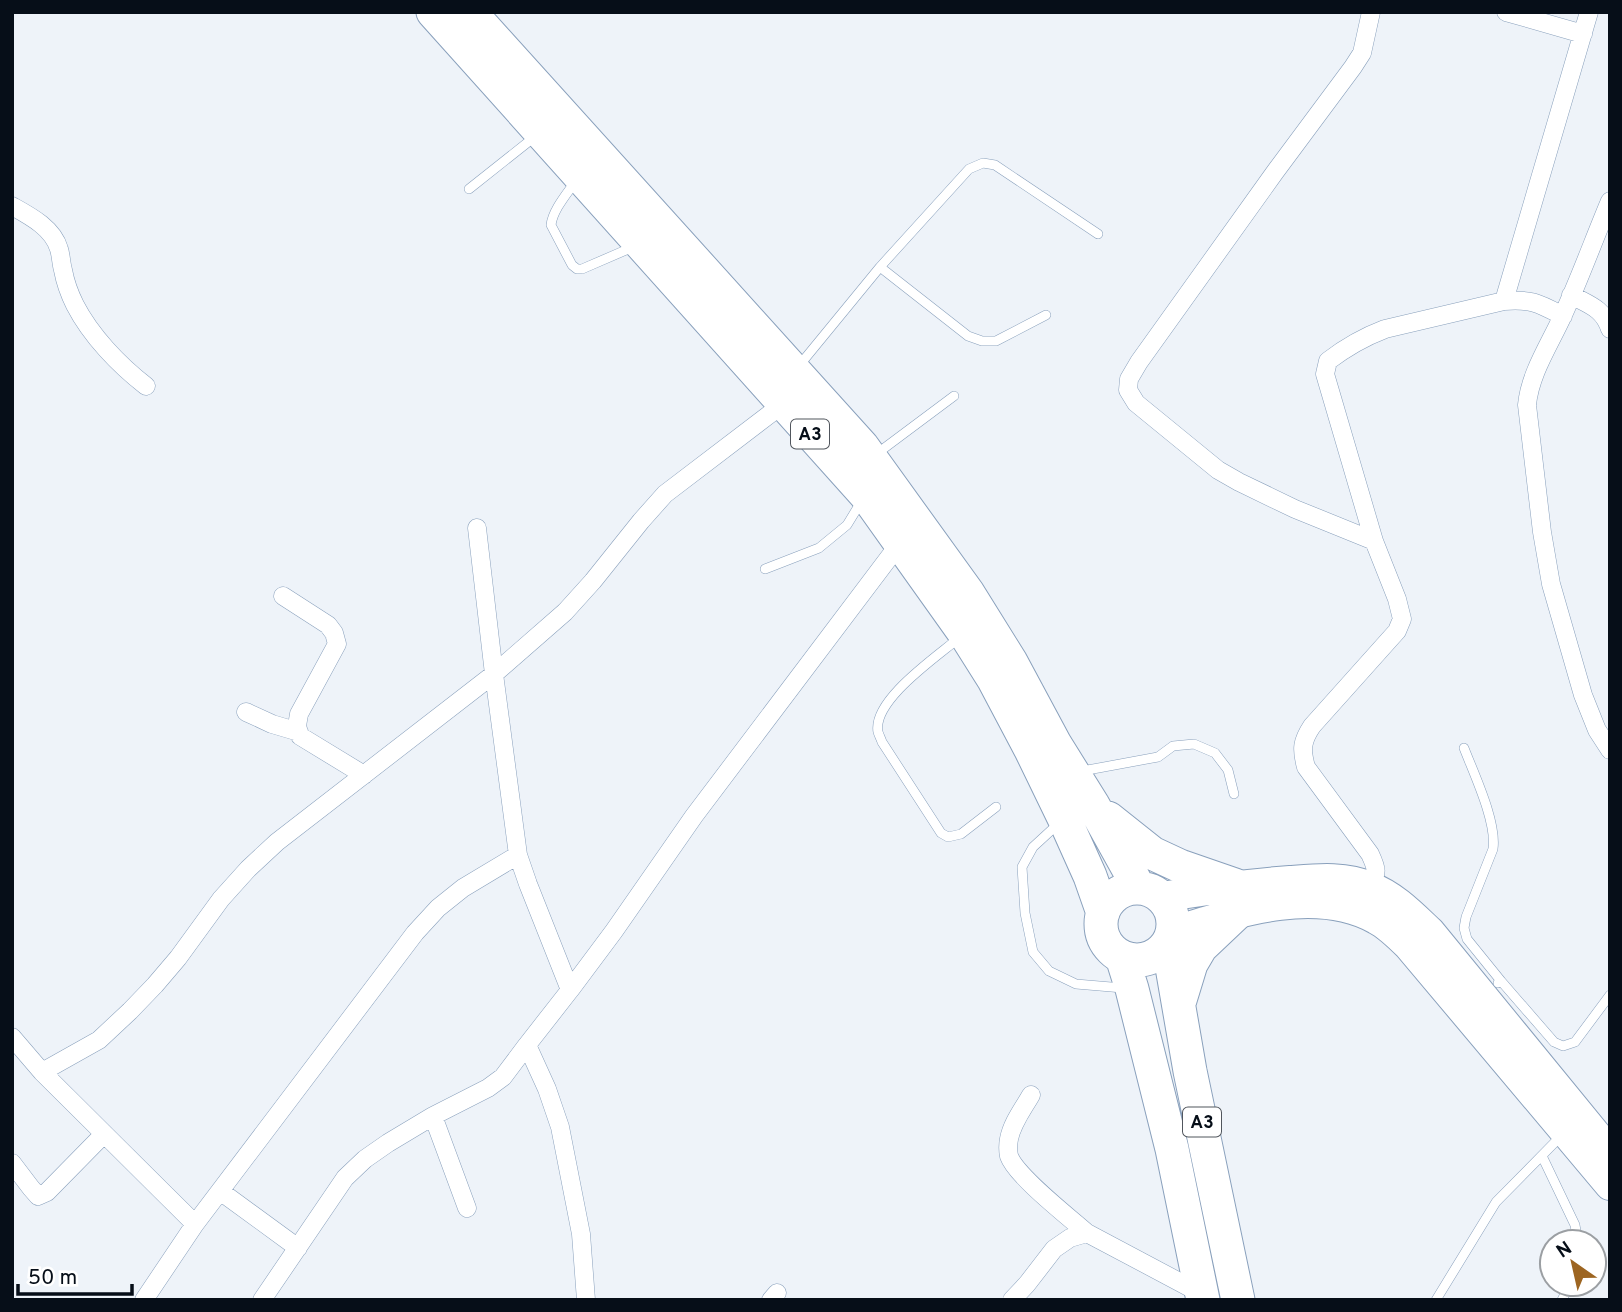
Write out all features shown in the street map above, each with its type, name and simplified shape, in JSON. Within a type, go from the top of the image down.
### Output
[{"type":"highway","name":"A3","points":[[433,12],[541,132],[590,166],[794,371],[871,458],[968,593],[1012,662],[1055,744],[1073,772],[1090,876],[1103,913]]},
{"type":"highway","name":"A3","points":[[470,12],[590,166],[639,244],[866,495],[965,634],[994,680],[1031,750],[1078,811],[1150,893]]},
{"type":"highway","points":[[1078,811],[1124,832],[1152,853],[1236,898],[1191,964],[1179,1006]]},
{"type":"highway","points":[[1126,890],[1150,893],[1170,908],[1173,919],[1170,938],[1158,953],[1147,959],[1122,957],[1112,950],[1103,937],[1103,913],[1115,895],[1126,890]]},
{"type":"highway","name":"A3","points":[[1170,938],[1179,1006],[1238,1300]]},
{"type":"highway","name":"A3","points":[[1122,957],[1172,1149],[1203,1297]]},
{"type":"main road","points":[[1170,938],[1236,898],[1322,878],[1350,881],[1370,887],[1409,912],[1492,988],[1610,1152]]},
{"type":"main road","points":[[1150,893],[1236,898],[1264,907],[1339,904],[1378,919],[1409,946],[1610,1185]]},
{"type":"street","points":[[1371,12],[1362,53],[1353,67],[1139,362],[1129,379],[1128,390],[1136,403],[1218,470],[1295,509],[1374,541]]},
{"type":"street","points":[[1506,12],[1583,34]]},
{"type":"street","points":[[1504,301],[1589,12]]},
{"type":"street","points":[[1610,201],[1563,316],[1534,376],[1527,404],[1550,584],[1583,695],[1597,730],[1610,751]]},
{"type":"street","points":[[12,206],[34,219],[54,237],[60,249],[63,273],[75,305],[102,344],[125,370],[146,386]]},
{"type":"street","points":[[1572,295],[1600,310],[1610,329]]},
{"type":"street","points":[[1370,887],[1377,874],[1370,854],[1306,767],[1302,752],[1305,737],[1312,726],[1397,631],[1402,619],[1374,541],[1325,374],[1328,361],[1385,329],[1504,301],[1535,302],[1563,316]]},
{"type":"street","points":[[41,1072],[99,1040],[155,985],[221,899],[277,842],[494,674],[565,612],[665,494],[783,404]]},
{"type":"street","points":[[477,528],[518,855],[570,990]]},
{"type":"street","points":[[262,1300],[345,1178],[387,1143],[488,1088],[503,1077],[614,931],[694,816],[900,543]]},
{"type":"street","points":[[283,596],[328,625],[337,644],[299,714],[297,726],[300,736],[364,775]]},
{"type":"street","points":[[246,712],[299,732]]},
{"type":"street","points":[[144,1300],[195,1224],[415,933],[438,908],[463,888],[518,855]]},
{"type":"street","points":[[12,1037],[41,1072],[195,1224]]},
{"type":"street","points":[[527,1045],[547,1089],[560,1127],[581,1234],[586,1300]]},
{"type":"street","points":[[1031,1096],[1014,1123],[1008,1140],[1008,1154],[1012,1163],[1026,1180],[1087,1233],[1203,1297]]},
{"type":"street","points":[[433,1116],[467,1208]]},
{"type":"street","points":[[12,1163],[38,1196],[47,1192],[104,1134]]},
{"type":"street","points":[[220,1191],[298,1248]]},
{"type":"street","points":[[1013,1300],[1054,1248],[1070,1238],[1087,1233]]},
{"type":"lane","points":[[469,189],[541,132]]},
{"type":"lane","points":[[794,371],[880,267],[969,169],[983,163],[995,165],[1098,234]]},
{"type":"lane","points":[[590,166],[552,219],[551,225],[572,265],[582,269],[639,244]]},
{"type":"lane","points":[[880,267],[968,336],[982,341],[996,341],[1046,315]]},
{"type":"lane","points":[[871,458],[954,396]]},
{"type":"lane","points":[[765,569],[819,548],[847,526],[866,495]]},
{"type":"lane","points":[[965,634],[896,690],[880,716],[877,730],[941,833],[948,837],[961,834],[996,807]]},
{"type":"lane","points":[[1073,772],[1158,757],[1173,746],[1194,744],[1215,753],[1228,770],[1234,794]]},
{"type":"lane","points":[[1464,748],[1492,825],[1494,839],[1493,849],[1464,928],[1492,988],[1554,1042],[1563,1046],[1575,1042],[1610,995]]},
{"type":"lane","points":[[1078,811],[1033,847],[1022,867],[1025,913],[1033,952],[1049,971],[1076,984],[1132,989]]},
{"type":"lane","points":[[1436,1300],[1496,1202],[1565,1132]]},
{"type":"lane","points":[[1542,1156],[1576,1228]]}]
